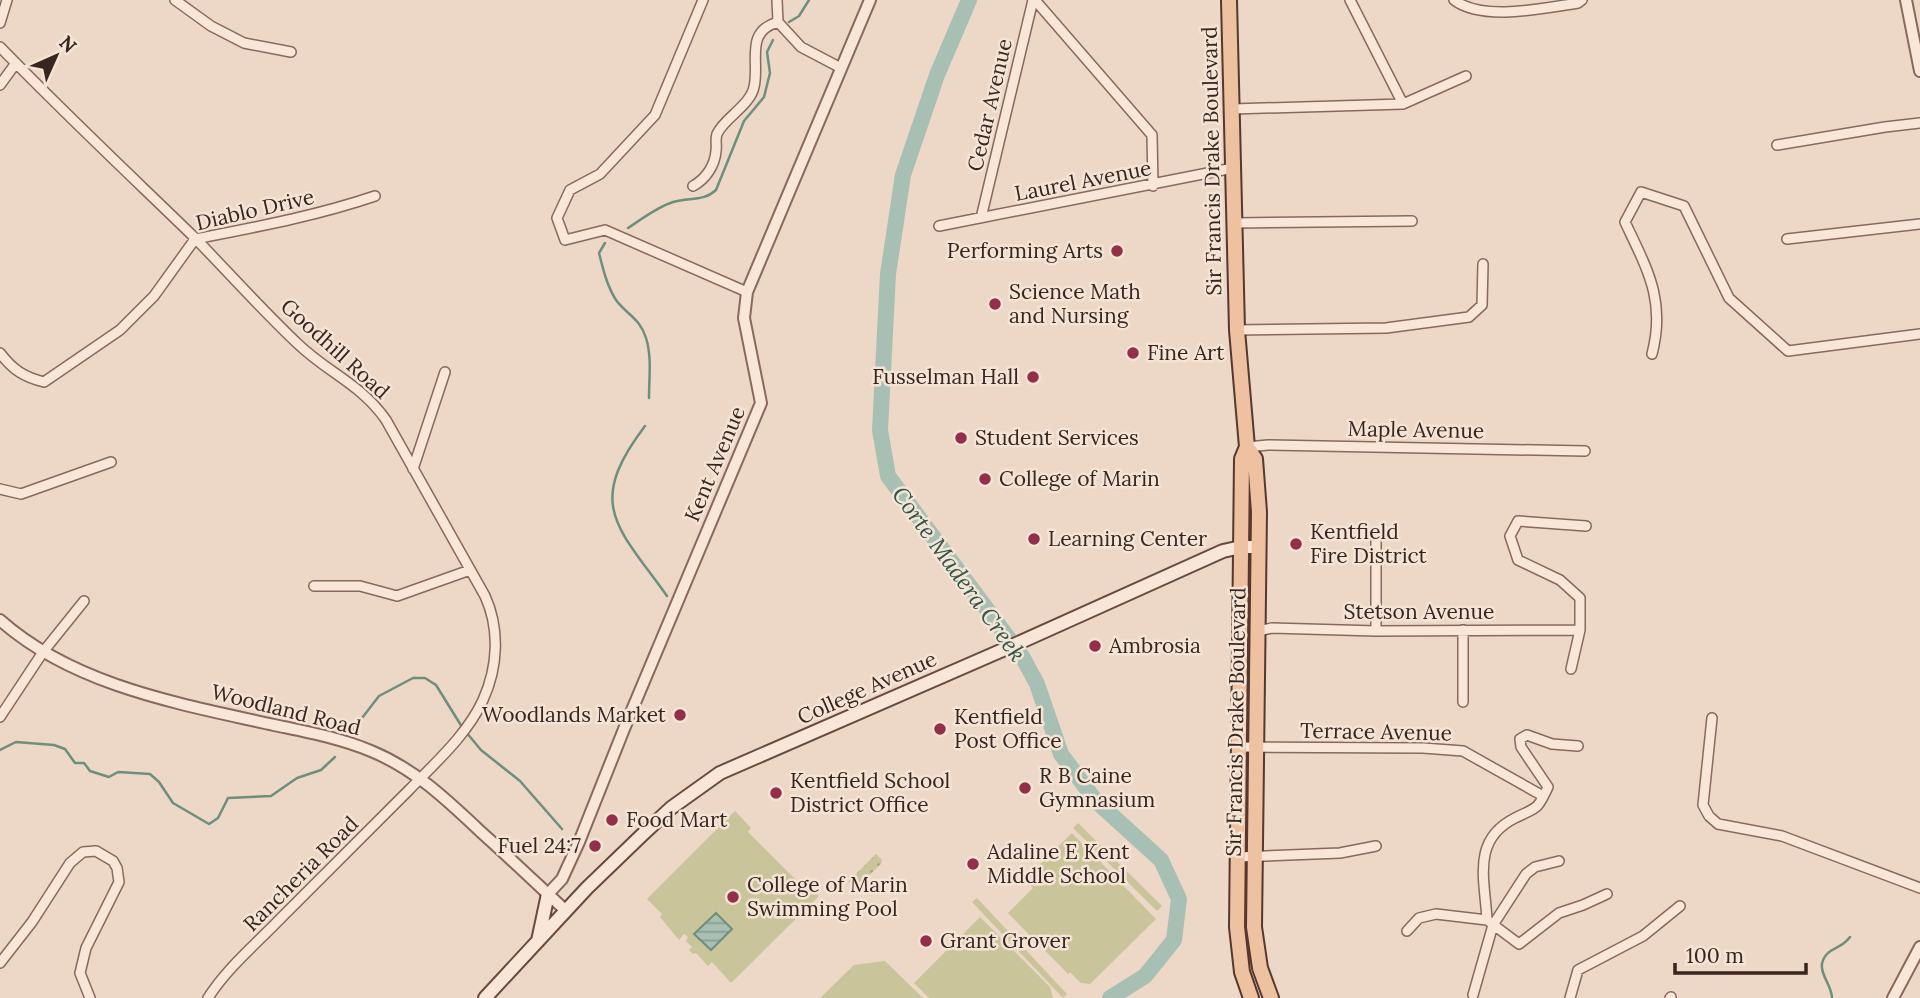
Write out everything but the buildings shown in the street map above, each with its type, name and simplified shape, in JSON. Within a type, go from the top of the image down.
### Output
[{"type":"main road","name":"Sir Francis Drake Boulevard","points":[[1228,0],[1237,330],[1247,447],[1242,459],[1238,946],[1242,972],[1251,998]]},
{"type":"main road","name":"Sir Francis Drake Boulevard","points":[[1247,447],[1255,458],[1257,470],[1259,547],[1256,944],[1259,968],[1271,998]]},
{"type":"main road","name":"College Avenue","points":[[485,998],[588,887],[671,808],[720,773],[1009,648],[1223,551],[1259,547]]},
{"type":"main road","points":[[538,941],[548,894]]},
{"type":"street","points":[[0,23],[7,0]]},
{"type":"street","points":[[175,0],[211,26],[244,43],[291,52]]},
{"type":"street","points":[[703,0],[655,115],[600,174],[570,190],[557,218],[565,240],[605,230],[747,292]]},
{"type":"street","points":[[777,0],[778,22],[801,47],[841,68]]},
{"type":"street","name":"Kent Avenue","points":[[548,894],[562,878],[579,842],[761,403],[744,318],[747,292],[870,0]]},
{"type":"street","points":[[1034,0],[1152,135],[1153,186]]},
{"type":"street","name":"Cedar Avenue","points":[[981,218],[1034,0]]},
{"type":"street","points":[[1350,0],[1403,104]]},
{"type":"street","points":[[1454,0],[1465,8],[1499,11],[1524,11],[1578,3],[1581,0]]},
{"type":"street","points":[[1906,0],[1920,71]]},
{"type":"street","points":[[693,186],[701,182],[715,162],[717,134],[754,90],[756,42],[760,32],[765,26],[778,22]]},
{"type":"street","name":"Goodhill Road","points":[[0,47],[298,344],[317,361],[356,387],[376,407],[413,469],[491,609],[495,647],[488,686],[478,709],[464,730],[421,778]]},
{"type":"street","points":[[0,85],[16,63]]},
{"type":"street","points":[[1232,108],[1403,104],[1466,76]]},
{"type":"street","points":[[1777,145],[1920,123]]},
{"type":"street","name":"Laurel Avenue","points":[[939,226],[1233,169]]},
{"type":"street","points":[[1652,354],[1658,332],[1653,281],[1625,222],[1641,192],[1684,206],[1728,298],[1787,351],[1920,334]]},
{"type":"street","name":"Diablo Drive","points":[[0,353],[12,369],[26,377],[44,382],[120,330],[154,296],[195,239],[304,217],[375,196]]},
{"type":"street","points":[[1235,223],[1412,221]]},
{"type":"street","points":[[1787,239],[1920,225]]},
{"type":"street","points":[[1237,330],[1386,328],[1469,317],[1482,305],[1483,264]]},
{"type":"street","points":[[413,469],[445,372]]},
{"type":"street","name":"Maple Avenue","points":[[1247,447],[1268,445],[1585,451]]},
{"type":"street","points":[[0,489],[21,494],[111,462]]},
{"type":"street","points":[[1571,668],[1580,630],[1580,598],[1560,580],[1518,560],[1510,536],[1518,521],[1586,526]]},
{"type":"street","points":[[1376,536],[1376,631]]},
{"type":"street","points":[[314,586],[360,586],[397,596],[470,570]]},
{"type":"street","points":[[0,717],[43,652],[84,601]]},
{"type":"street","name":"Woodland Road","points":[[0,621],[43,652],[103,679],[170,701],[351,743],[387,758],[421,778],[566,911]]},
{"type":"street","name":"Stetson Avenue","points":[[1258,631],[1272,628],[1376,631],[1580,630]]},
{"type":"street","points":[[1463,702],[1464,630]]},
{"type":"street","points":[[1712,718],[1703,805],[1709,816],[1718,824],[1782,836],[1920,888]]},
{"type":"street","points":[[1473,995],[1490,923],[1485,846],[1504,825],[1533,811],[1548,790],[1548,784],[1521,747],[1520,739],[1527,735],[1552,744],[1578,746]]},
{"type":"street","name":"Terrace Avenue","points":[[1239,747],[1423,748],[1463,751],[1543,796]]},
{"type":"street","name":"Rancheria Road","points":[[208,998],[239,961],[421,778]]},
{"type":"street","points":[[1237,857],[1340,853],[1376,846]]},
{"type":"street","points":[[0,963],[32,922],[70,863],[83,852],[96,851],[113,861],[119,882],[86,948],[80,974],[90,998]]},
{"type":"street","points":[[1490,923],[1526,874],[1535,867],[1559,861]]},
{"type":"street","points":[[1407,931],[1419,918],[1436,914],[1490,923],[1519,944],[1559,913],[1607,894]]},
{"type":"street","points":[[1570,998],[1578,970],[1643,936],[1680,906]]},
{"type":"street","points":[[1893,998],[1920,947]]},
{"type":"shaded area","name":"College of Marin Swimming Pool","points":[[735,811],[751,828],[748,832],[799,883],[802,880],[819,896],[731,983],[712,962],[708,966],[696,953],[693,954],[689,950],[692,947],[686,941],[688,937],[684,934],[679,940],[660,917],[662,914],[647,899]]},
{"type":"shaded area","points":[[1078,823],[1162,906],[1157,911],[1073,828]]},
{"type":"shaded area","points":[[1072,833],[1156,919],[1090,984],[1081,983],[1070,972],[1068,974],[1008,913],[1033,888],[1025,879]]},
{"type":"shaded area","points":[[876,854],[882,860],[881,864],[860,884],[848,882]]},
{"type":"shaded area","points":[[977,898],[1067,994],[1063,998],[972,902]]},
{"type":"shaded area","points":[[716,913],[732,929],[711,950],[694,934]]},
{"type":"shaded area","points":[[980,917],[1050,987],[1053,998],[929,998],[914,983]]},
{"type":"shaded area","points":[[885,961],[923,998],[820,998],[854,965]]},
{"type":"waterway","points":[[789,22],[799,16],[809,0]]},
{"type":"waterway","name":"Corte Madera Creek","points":[[969,0],[937,75],[903,175],[888,274],[880,430],[888,476],[1023,658],[1037,684],[1061,754],[1095,800],[1161,860],[1179,899],[1174,940],[1145,976],[1110,998]]},
{"type":"waterway","points":[[628,228],[667,204],[701,198],[716,190],[744,121],[764,97],[770,73],[767,52],[773,40]]},
{"type":"waterway","points":[[605,243],[599,253],[610,289],[620,305],[640,326],[648,345],[649,398]]},
{"type":"waterway","points":[[645,426],[616,476],[612,496],[622,532],[667,596]]},
{"type":"waterway","points":[[352,731],[379,696],[413,678],[425,678],[436,685],[462,727]]},
{"type":"waterway","points":[[466,732],[481,750],[520,781],[562,829]]},
{"type":"waterway","points":[[0,750],[16,742],[54,745],[65,749],[75,763],[84,763],[90,771],[109,777],[118,772],[150,774],[173,803],[209,824],[218,818],[228,798],[271,796],[297,778],[321,770],[335,757]]},
{"type":"waterway","points":[[1832,998],[1822,971],[1823,960],[1829,952],[1850,937]]},
{"type":"place","name":"Performing Arts","points":[[1117,251]]},
{"type":"place","name":"Science Math and Nursing","points":[[995,304]]},
{"type":"place","name":"Fine Art","points":[[1133,353]]},
{"type":"place","name":"Fusselman Hall","points":[[1033,377]]},
{"type":"place","name":"Student Services","points":[[961,438]]},
{"type":"place","name":"College of Marin","points":[[985,479]]},
{"type":"place","name":"Learning Center","points":[[1034,539]]},
{"type":"place","name":"Kentfield Fire District","points":[[1296,544]]},
{"type":"place","name":"Ambrosia","points":[[1095,646]]},
{"type":"place","name":"Woodlands Market","points":[[680,715]]},
{"type":"place","name":"Kentfield Post Office","points":[[940,729]]},
{"type":"place","name":"R B Caine Gymnasium","points":[[1025,788]]},
{"type":"place","name":"Kentfield School District Office","points":[[776,793]]},
{"type":"place","name":"Food Mart","points":[[612,820]]},
{"type":"place","name":"Fuel 24:7","points":[[595,846]]},
{"type":"place","name":"Adaline E Kent Middle School","points":[[973,864]]},
{"type":"place","name":"College of Marin Swimming Pool","points":[[733,897]]},
{"type":"place","name":"Grant Grover","points":[[926,941]]}]
